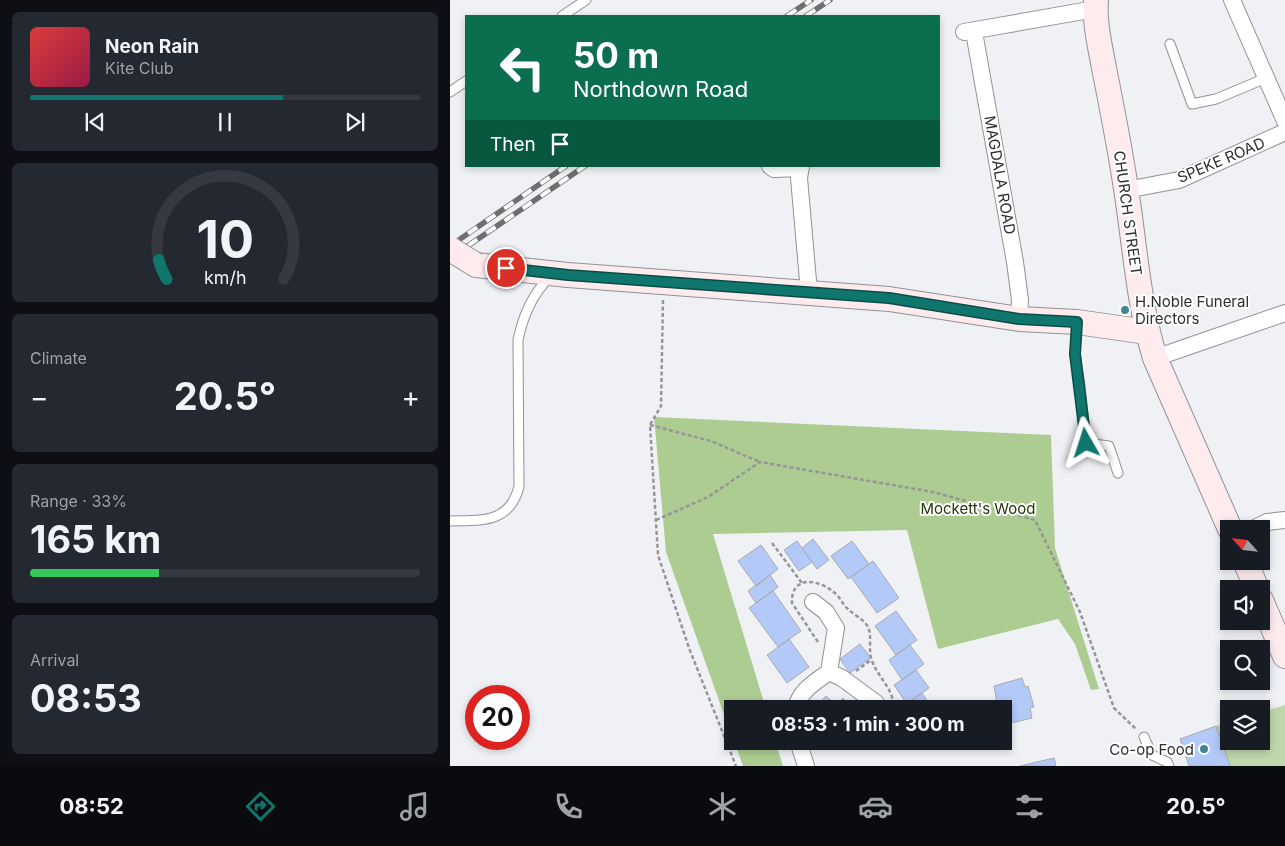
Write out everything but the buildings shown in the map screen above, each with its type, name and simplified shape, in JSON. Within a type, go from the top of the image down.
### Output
[{"type":"street","points":[[1232,0],[1285,121]]},
{"type":"street","name":"MAGDALA ROAD","points":[[1019,319],[1020,300],[1015,262],[969,32],[1096,2]]},
{"type":"street","name":"CHURCH STREET","points":[[1096,2],[1126,190],[1137,282],[1147,332],[1155,358],[1226,520]]},
{"type":"street","name":"SPEKE ROAD","points":[[1126,190],[1179,180],[1285,132]]},
{"type":"street","points":[[771,167],[774,169],[801,167],[799,178],[810,292]]},
{"type":"street","points":[[450,249],[476,265],[553,274],[889,298],[1019,319],[1077,322],[1147,332]]},
{"type":"street","points":[[1155,358],[1285,313]]},
{"type":"street","points":[[1270,522],[1285,520]]},
{"type":"street","points":[[798,700],[830,667],[836,628],[826,612],[813,602]]},
{"type":"street","points":[[1270,621],[1285,656]]},
{"type":"street","points":[[830,667],[872,700]]},
{"type":"street","points":[[801,750],[806,766]]},
{"type":"lane","points":[[564,15],[586,0]]},
{"type":"lane","points":[[1170,44],[1192,104],[1216,99],[1266,78]]},
{"type":"lane","points":[[450,92],[465,82]]},
{"type":"lane","points":[[450,522],[483,520],[498,516],[510,507],[517,494],[519,487],[518,340],[520,327],[530,303],[544,282],[553,274]]},
{"type":"lane","points":[[1077,322],[1075,354],[1086,443],[1109,446],[1118,473]]},
{"type":"lane","points":[[1144,737],[1152,755],[1167,762],[1169,766]]},
{"type":"path","points":[[663,281],[660,406],[650,425],[658,555],[689,648],[736,766]]},
{"type":"path","points":[[650,425],[711,441],[760,462],[933,492],[1035,520],[1080,612],[1114,708],[1144,737]]},
{"type":"path","points":[[656,520],[708,497],[760,462]]},
{"type":"path","points":[[772,542],[802,583]]},
{"type":"path","points":[[830,667],[792,603],[794,591],[802,583],[816,582],[836,594],[847,609],[865,623],[870,630],[872,660],[892,692],[893,700]]},
{"type":"green space","name":"Mockett's Wood","points":[[654,417],[1051,435],[1055,548],[1099,689],[1091,690],[1075,644],[1058,619],[938,649],[907,530],[713,534],[763,700],[724,700],[724,715],[666,552]]},
{"type":"green space","points":[[1285,705],[1285,766],[1230,766],[1224,750],[1270,750],[1270,709]]},
{"type":"green space","points":[[1220,725],[1220,737],[1216,726]]},
{"type":"green space","points":[[737,750],[778,750],[783,766],[743,766]]},
{"type":"railway","points":[[788,15],[811,0]]},
{"type":"railway","points":[[808,15],[830,0]]},
{"type":"railway","points":[[450,246],[565,167]]},
{"type":"railway","points":[[450,258],[584,167]]},
{"type":"place","name":"H.Noble Funeral Directors","points":[[1125,310]]},
{"type":"place","name":"Co-op Food","points":[[1204,749]]},
{"type":"route","points":[[506,268],[568,275],[889,298],[1019,319],[1077,322],[1075,354],[1086,443]]}]
